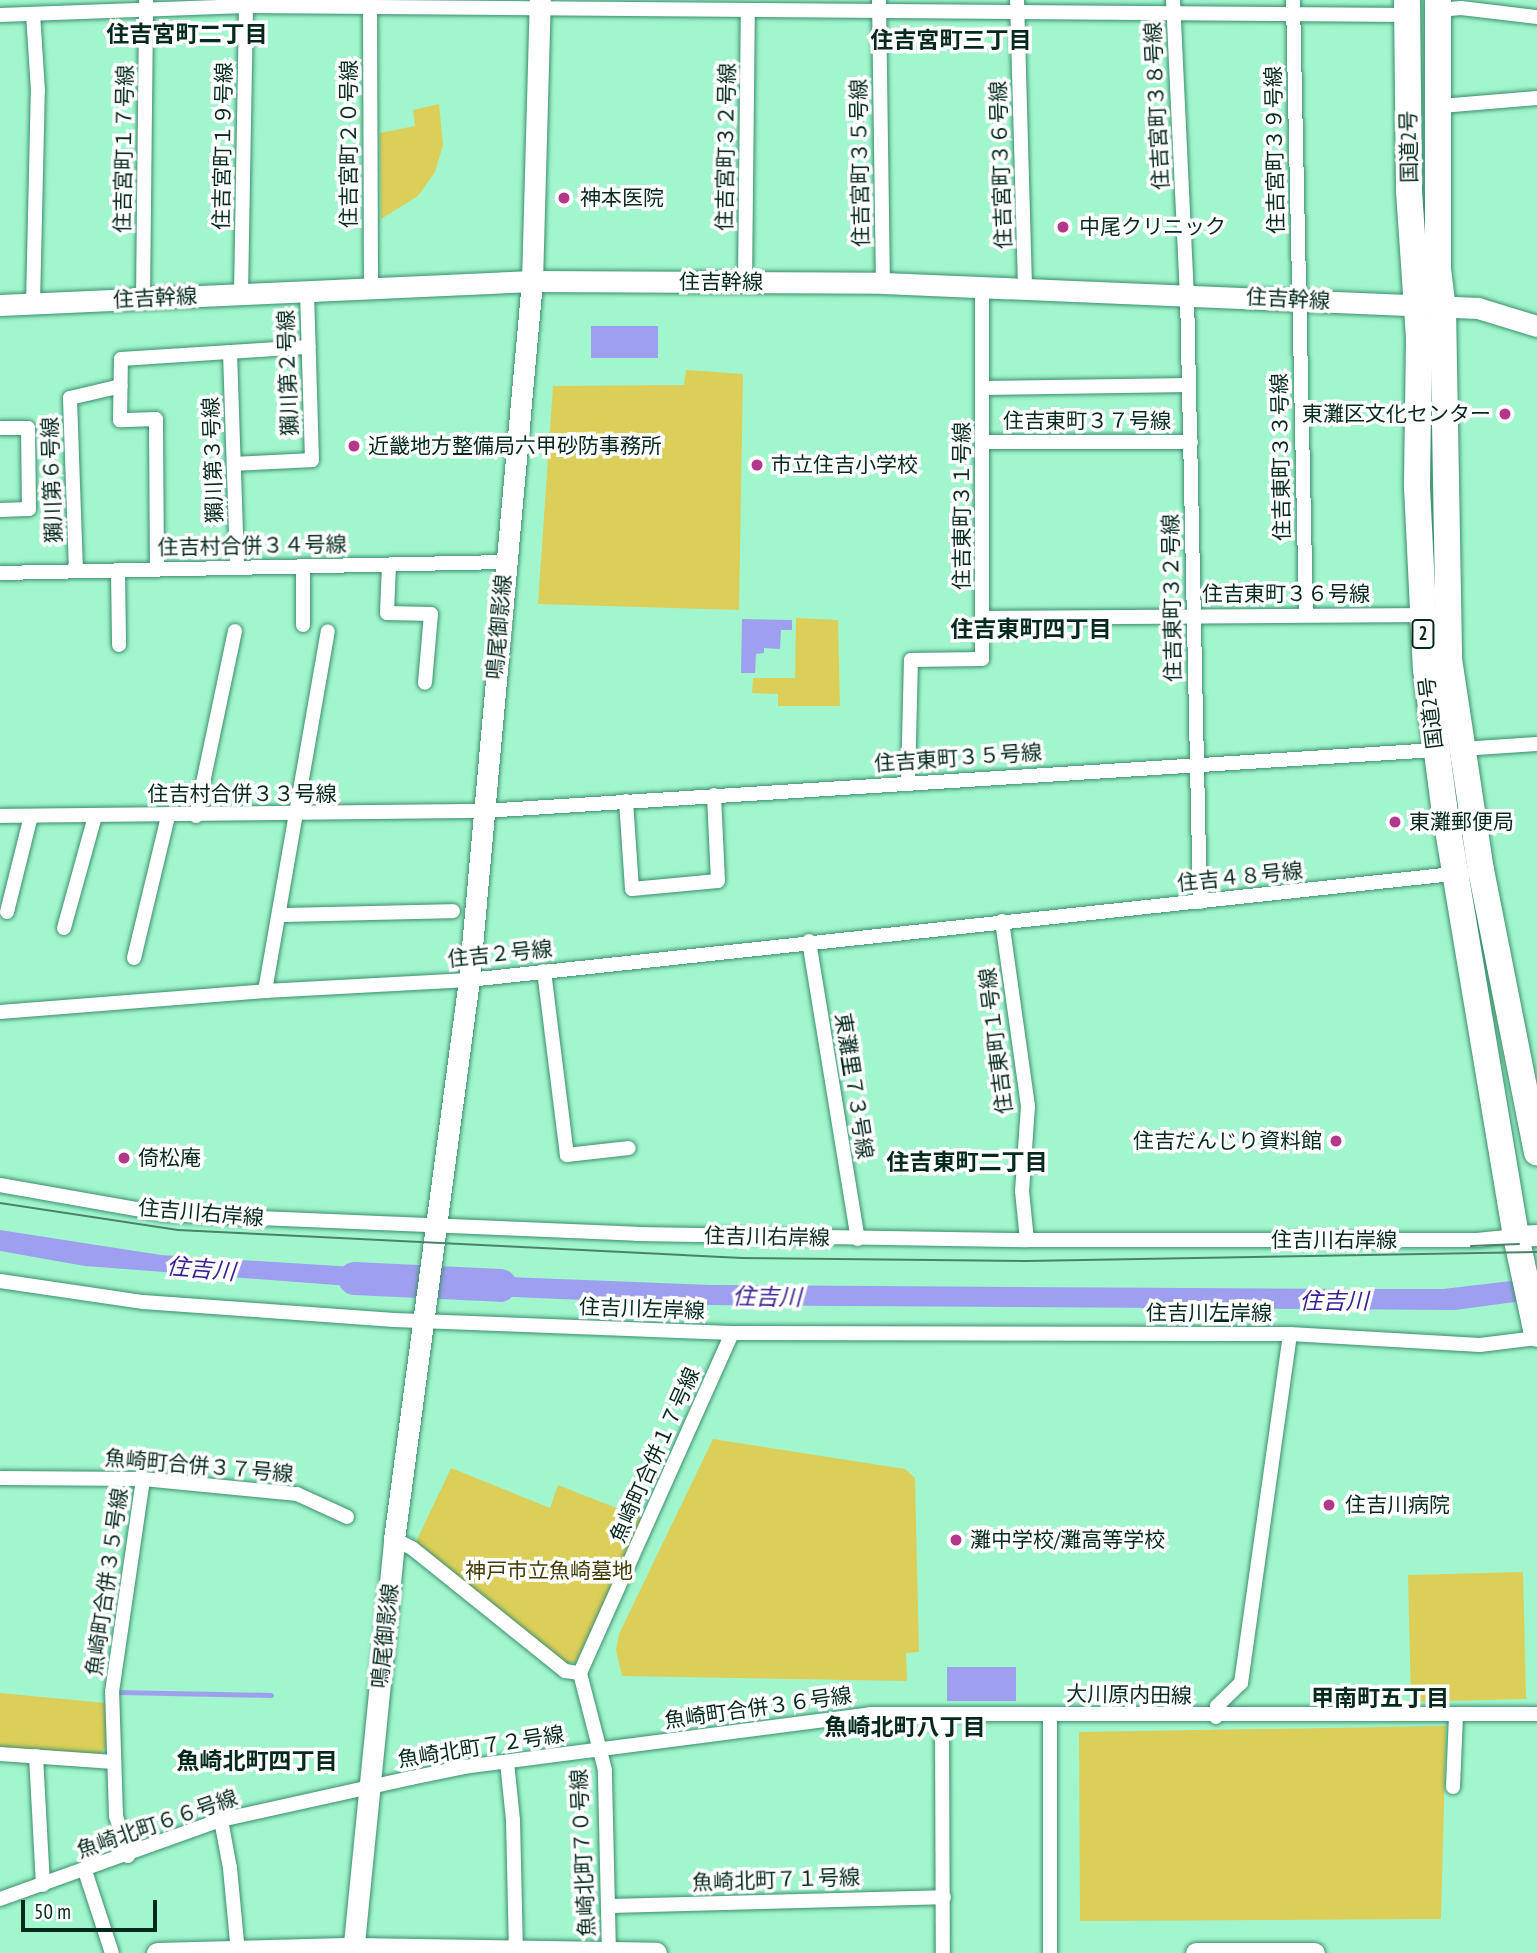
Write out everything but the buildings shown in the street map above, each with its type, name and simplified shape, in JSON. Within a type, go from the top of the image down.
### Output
[{"type":"highway","name":"国道2号","points":[[1438,5],[1441,106],[1438,232],[1443,308],[1448,750]]},
{"type":"highway","name":"国道2号","points":[[1407,7],[1422,615],[1468,872],[1536,1330]]},
{"type":"highway","name":"国道2号","points":[[1468,872],[1537,1153]]},
{"type":"street","name":"住吉宮町３８号線","points":[[1173,0],[1187,294]]},
{"type":"street","points":[[0,15],[33,14],[55,7],[246,3],[540,4],[748,12],[879,7],[1017,7],[1173,16],[1293,7],[1407,7]]},
{"type":"street","name":"住吉宮町１９号線","points":[[241,294],[246,3]]},
{"type":"street","name":"住吉宮町２０号線","points":[[369,4],[371,287]]},
{"type":"street","name":"鳴尾御影線","points":[[354,1950],[394,1539],[469,981],[504,562],[531,281],[540,4]]},
{"type":"street","points":[[1438,5],[1537,17]]},
{"type":"street","name":"住吉宮町１７号線","points":[[143,299],[146,6]]},
{"type":"street","name":"住吉宮町３５号線","points":[[879,7],[883,283]]},
{"type":"street","name":"住吉宮町３６号線","points":[[1017,7],[1025,287]]},
{"type":"street","name":"住吉宮町３９号線","points":[[1293,7],[1299,299]]},
{"type":"street","name":"住吉宮町３２号線","points":[[745,282],[748,12]]},
{"type":"street","points":[[33,14],[38,91],[33,304]]},
{"type":"street","points":[[1441,106],[1537,98]]},
{"type":"street","name":"住吉幹線","points":[[0,305],[531,281],[883,283],[1187,294],[1443,308],[1504,313],[1537,326]]},
{"type":"street","name":"住吉東町３１号線","points":[[908,782],[911,660],[982,659],[982,286]]},
{"type":"street","name":"獺川第２号線","points":[[234,464],[312,460],[307,290]]},
{"type":"street","name":"住吉東町３２号線","points":[[1187,294],[1200,902]]},
{"type":"street","name":"住吉東町３３号線","points":[[1299,299],[1306,615]]},
{"type":"street","points":[[157,569],[156,419],[120,420],[121,359],[309,347]]},
{"type":"street","name":"獺川第３号線","points":[[230,352],[237,568]]},
{"type":"street","points":[[983,388],[1189,385]]},
{"type":"street","name":"獺川第６号線","points":[[76,571],[71,397],[121,386]]},
{"type":"street","points":[[0,428],[28,428],[29,509],[0,510]]},
{"type":"street","name":"住吉東町３７号線","points":[[983,442],[1191,442]]},
{"type":"street","name":"住吉村合併３４号線","points":[[0,573],[504,562]]},
{"type":"street","points":[[389,565],[387,613],[431,614],[425,683]]},
{"type":"street","points":[[303,566],[303,625]]},
{"type":"street","points":[[118,570],[119,645]]},
{"type":"street","name":"住吉東町３６号線","points":[[982,618],[1422,615]]},
{"type":"street","points":[[196,816],[235,631]]},
{"type":"street","points":[[265,990],[328,631]]},
{"type":"street","name":"住吉東町３５号線","points":[[484,811],[1537,744]]},
{"type":"street","points":[[626,801],[632,889],[718,881],[714,795]]},
{"type":"street","name":"住吉村合併３３号線","points":[[0,816],[484,811]]},
{"type":"street","points":[[7,912],[31,816]]},
{"type":"street","points":[[64,928],[95,816]]},
{"type":"street","points":[[134,958],[168,816]]},
{"type":"street","name":"住吉４８号線","points":[[1002,921],[1468,872]]},
{"type":"street","points":[[279,915],[453,911]]},
{"type":"street","name":"住吉２号線","points":[[0,1012],[265,990],[469,981],[1002,921]]},
{"type":"street","name":"住吉東町１号線","points":[[1002,921],[1027,1096],[1022,1191],[1027,1240]]},
{"type":"street","name":"東灘里７３号線","points":[[809,941],[858,1239]]},
{"type":"street","points":[[544,971],[567,1155],[629,1147]]},
{"type":"street","name":"住吉川右岸線","points":[[0,1185],[164,1214],[436,1227],[858,1239],[1478,1240],[1525,1244]]},
{"type":"street","name":"住吉川左岸線","points":[[0,1281],[143,1302],[422,1320],[732,1333],[1290,1334],[1480,1345],[1536,1330]]},
{"type":"street","name":"魚崎町合併１７号線","points":[[580,1673],[732,1333]]},
{"type":"street","name":"大川原内田線","points":[[1050,1953],[1050,1715],[1216,1717],[1217,1706],[1241,1683],[1290,1334]]},
{"type":"street","name":"魚崎町合併３７号線","points":[[0,1478],[144,1479],[297,1494],[347,1517]]},
{"type":"street","name":"魚崎町合併３５号線","points":[[128,1856],[116,1816],[112,1692],[144,1479]]},
{"type":"street","points":[[394,1539],[412,1548],[565,1671],[580,1673],[598,1752]]},
{"type":"street","name":"魚崎町合併３６号線","points":[[598,1752],[870,1714],[942,1717],[1050,1715]]},
{"type":"street","points":[[1216,1717],[1537,1714]]},
{"type":"street","points":[[1453,1787],[1456,1715]]},
{"type":"street","points":[[942,1717],[943,1953]]},
{"type":"street","name":"魚崎北町７２号線","points":[[370,1787],[507,1762],[598,1752]]},
{"type":"street","name":"魚崎北町７０号線","points":[[598,1752],[605,1770],[608,1953]]},
{"type":"street","points":[[0,1754],[114,1762]]},
{"type":"street","points":[[36,1756],[43,1885]]},
{"type":"street","points":[[507,1762],[514,1832],[516,1950]]},
{"type":"street","name":"魚崎北町６６号線","points":[[0,1899],[128,1856],[220,1821],[370,1787]]},
{"type":"street","points":[[220,1821],[230,1868],[237,1952]]},
{"type":"street","points":[[85,1871],[112,1953]]},
{"type":"street","name":"魚崎北町７１号線","points":[[608,1906],[944,1897]]},
{"type":"street","points":[[157,1953],[354,1950],[656,1953]]},
{"type":"street","points":[[1205,1953],[1314,1953]]},
{"type":"green space","points":[[439,104],[443,145],[435,172],[418,196],[381,219],[380,133],[415,126],[413,110]]},
{"type":"green space","points":[[686,370],[743,374],[739,610],[538,604],[553,386],[684,385]]},
{"type":"green space","points":[[796,618],[838,620],[840,706],[778,706],[778,694],[752,693],[753,678],[795,678]]},
{"type":"green space","points":[[713,1439],[905,1469],[915,1478],[919,1652],[906,1653],[907,1681],[622,1676],[616,1650],[619,1634]]},
{"type":"green space","name":"神戸市立魚崎墓地","points":[[451,1468],[550,1508],[558,1485],[644,1519],[576,1662],[564,1664],[415,1544]]},
{"type":"green space","points":[[1523,1572],[1526,1699],[1411,1702],[1408,1575]]},
{"type":"green space","points":[[0,1693],[105,1703],[107,1746],[98,1756],[0,1749]]},
{"type":"green space","points":[[1446,1726],[1441,1919],[1080,1921],[1079,1732]]},
{"type":"water","points":[[591,326],[658,326],[658,358],[591,358]]},
{"type":"water","points":[[742,619],[792,620],[792,630],[781,630],[780,649],[764,648],[764,653],[756,654],[755,673],[741,673]]},
{"type":"water","points":[[0,1230],[161,1255],[402,1270],[401,1290],[85,1266],[0,1251]]},
{"type":"water","points":[[454,1275],[711,1285],[1353,1289],[1443,1289],[1537,1278],[1537,1299],[1455,1310],[699,1305],[448,1294],[454,1288]]},
{"type":"water","points":[[947,1667],[1016,1667],[1016,1701],[947,1701]]},
{"type":"waterway","name":"住吉川","points":[[354,1278],[500,1285]]},
{"type":"waterway","points":[[117,1692],[271,1695]]},
{"type":"tram line","points":[[0,1203],[178,1230],[742,1258],[1026,1261],[1537,1252]]},
{"type":"tram line","points":[[1471,1246],[1519,1244]]},
{"type":"place","name":"神本医院","points":[[564,198]]},
{"type":"place","name":"中尾クリニック","points":[[1063,227]]},
{"type":"place","name":"東灘区文化センター","points":[[1505,414]]},
{"type":"place","name":"近畿地方整備局六甲砂防事務所","points":[[354,446]]},
{"type":"place","name":"市立住吉小学校","points":[[757,465]]},
{"type":"place","name":"東灘郵便局","points":[[1395,822]]},
{"type":"place","name":"住吉だんじり資料館","points":[[1336,1141]]},
{"type":"place","name":"倚松庵","points":[[124,1158]]},
{"type":"place","name":"住吉川病院","points":[[1329,1505]]},
{"type":"place","name":"灘中学校/灘高等学校","points":[[956,1540]]},
{"type":"district","name":"住吉宮町二丁目","points":[[187,34]]},
{"type":"district","name":"住吉宮町三丁目","points":[[951,40]]},
{"type":"district","name":"住吉東町四丁目","points":[[1031,629]]},
{"type":"district","name":"住吉東町二丁目","points":[[967,1162]]},
{"type":"district","name":"甲南町五丁目","points":[[1380,1698]]},
{"type":"district","name":"魚崎北町八丁目","points":[[905,1727]]},
{"type":"district","name":"魚崎北町四丁目","points":[[257,1761]]}]
